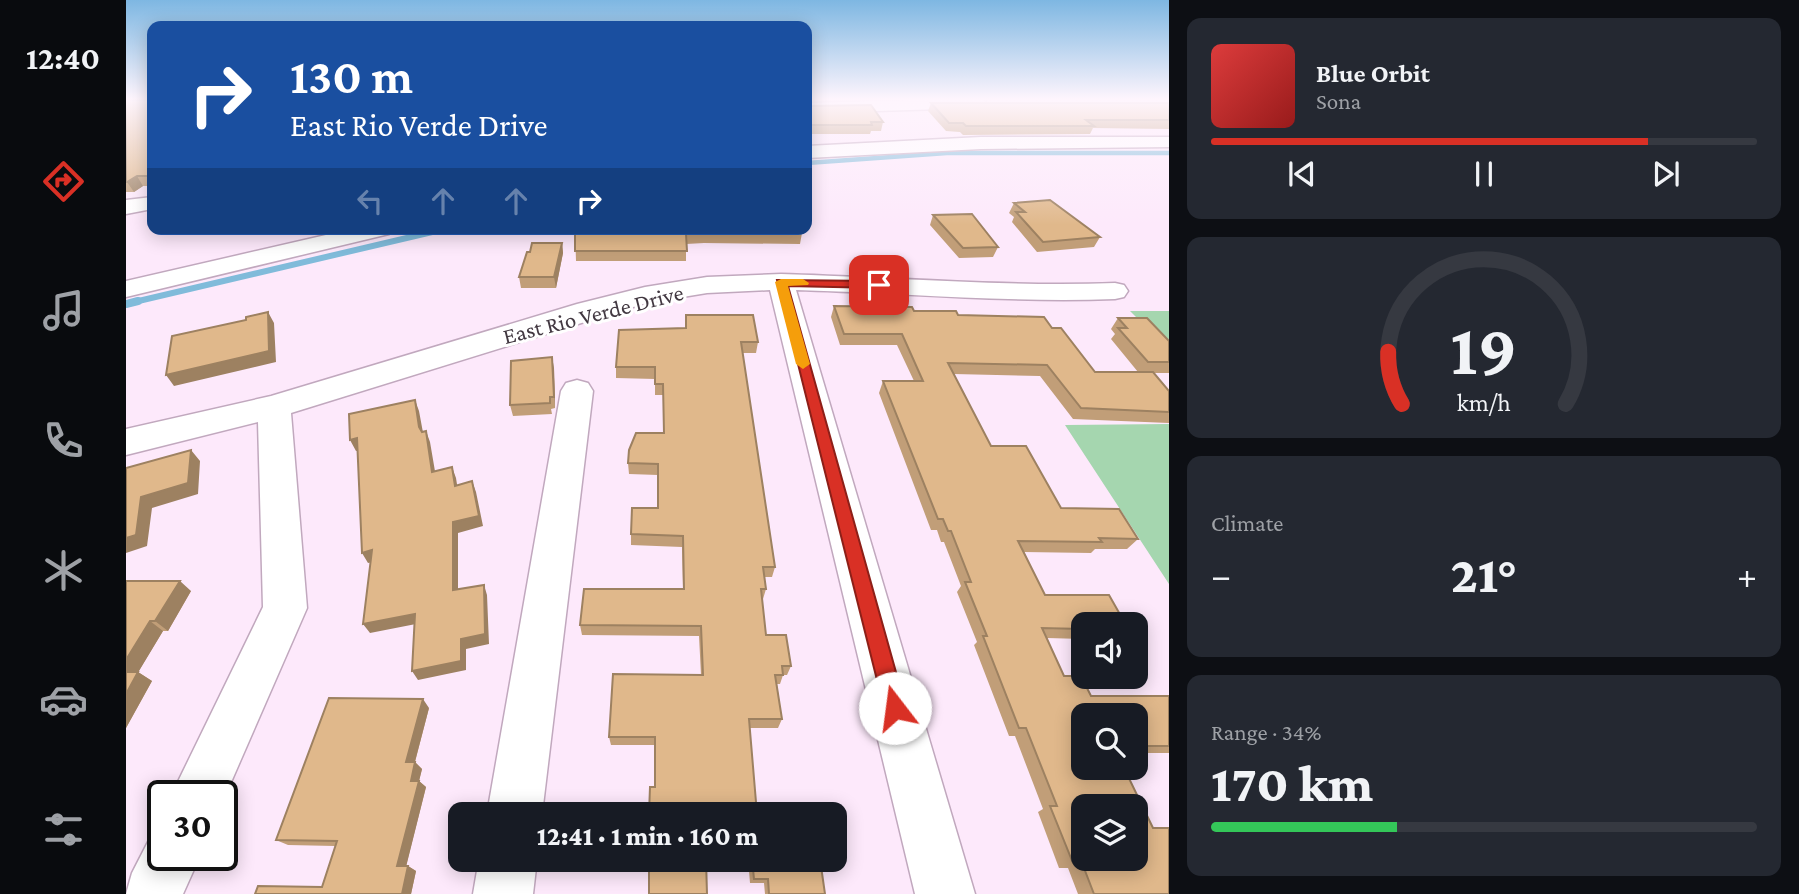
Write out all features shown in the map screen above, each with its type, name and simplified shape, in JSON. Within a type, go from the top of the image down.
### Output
[{"type":"street","points":[[812,152],[981,143],[1169,142]]},
{"type":"street","points":[[126,207],[147,204]]},
{"type":"street","points":[[126,289],[200,274],[357,235]]},
{"type":"street","points":[[781,282],[945,894]]},
{"type":"street","name":"East Rio Verde Drive","points":[[126,442],[274,407],[587,310],[645,295],[707,285],[781,282],[928,286],[1033,295],[1115,291]]},
{"type":"street","points":[[516,802],[577,391]]},
{"type":"street","points":[[205,780],[285,608],[274,407]]},
{"type":"street","points":[[153,894],[164,871]]},
{"type":"street","points":[[503,894],[506,872]]},
{"type":"green space","points":[[1130,311],[1169,311],[1169,350]]},
{"type":"green space","points":[[1169,424],[1169,584],[1065,425]]},
{"type":"building","points":[[126,142],[147,142],[147,176],[137,176],[126,182]]},
{"type":"building","points":[[1050,200],[1100,237],[1043,242],[1016,212],[1025,212],[1014,203]]},
{"type":"building","points":[[972,214],[998,247],[963,248],[933,215]]},
{"type":"building","points":[[575,235],[686,235],[687,251],[575,251]]},
{"type":"building","points":[[532,243],[562,243],[554,277],[519,277]]},
{"type":"building","points":[[834,306],[912,307],[914,311],[956,311],[958,315],[1044,317],[1052,328],[1061,328],[1095,372],[1153,372],[1169,391],[1169,412],[1081,408],[1047,365],[948,363],[991,446],[1026,446],[1061,508],[1119,509],[1138,539],[1099,538],[1102,542],[1018,541],[1045,595],[1109,595],[1119,612],[1071,612],[1071,629],[1042,628],[1064,676],[1071,676],[1071,689],[1088,689],[1091,696],[1169,696],[1169,746],[1148,746],[1148,703],[1071,703],[1071,780],[1130,780],[1137,794],[1071,794],[1071,858],[1050,806],[1057,806],[1026,728],[1019,728],[983,636],[987,636],[965,582],[971,582],[951,531],[948,531],[943,519],[938,519],[883,381],[923,381],[902,334],[844,334]]},
{"type":"building","points":[[268,312],[269,351],[166,375],[172,336],[246,320],[246,317]]},
{"type":"building","points":[[686,315],[753,315],[758,342],[741,342],[775,567],[763,567],[766,589],[761,589],[766,635],[786,635],[791,666],[782,666],[783,675],[775,675],[782,719],[749,719],[756,802],[649,802],[650,787],[655,787],[655,737],[609,737],[613,674],[703,675],[701,626],[580,625],[584,589],[684,589],[683,536],[631,534],[632,508],[658,508],[658,464],[628,463],[629,450],[636,433],[664,433],[663,384],[655,384],[655,367],[616,367],[619,330],[686,328]]},
{"type":"building","points":[[1118,318],[1147,318],[1169,341],[1169,362],[1148,362],[1118,328],[1127,328]]},
{"type":"building","points":[[552,357],[554,397],[550,397],[550,403],[510,405],[511,361]]},
{"type":"building","points":[[415,400],[419,427],[422,432],[426,431],[432,472],[452,467],[455,486],[472,481],[479,516],[453,522],[453,590],[484,585],[485,634],[461,639],[461,661],[412,671],[415,614],[363,624],[372,550],[362,553],[357,438],[350,440],[349,414]]},
{"type":"building","points":[[191,450],[188,483],[141,497],[136,535],[126,538],[126,468]]},
{"type":"building","points":[[126,581],[180,581],[155,621],[150,621],[126,660]]},
{"type":"building","points":[[126,672],[138,672],[126,694]]},
{"type":"building","points":[[329,698],[423,699],[406,762],[415,762],[411,781],[419,781],[397,866],[408,866],[402,894],[255,894],[258,886],[322,887],[337,841],[276,840]]},
{"type":"building","points":[[1148,818],[1153,828],[1169,828],[1169,894],[1094,894],[1085,871],[1148,871]]},
{"type":"building","points":[[649,872],[706,872],[707,894],[649,894]]},
{"type":"building","points":[[753,872],[822,872],[825,894],[769,894],[768,879],[754,879]]},
{"type":"waterway","points":[[812,163],[947,153],[1169,153]]},
{"type":"waterway","points":[[130,303],[419,235]]},
{"type":"waterway","points":[[130,303],[138,301]]},
{"type":"waterway","points":[[126,304],[130,303]]},
{"type":"slow traffic","points":[[803,283],[781,282],[803,364]]},
{"type":"route","points":[[879,285],[781,282],[895,708]]}]
